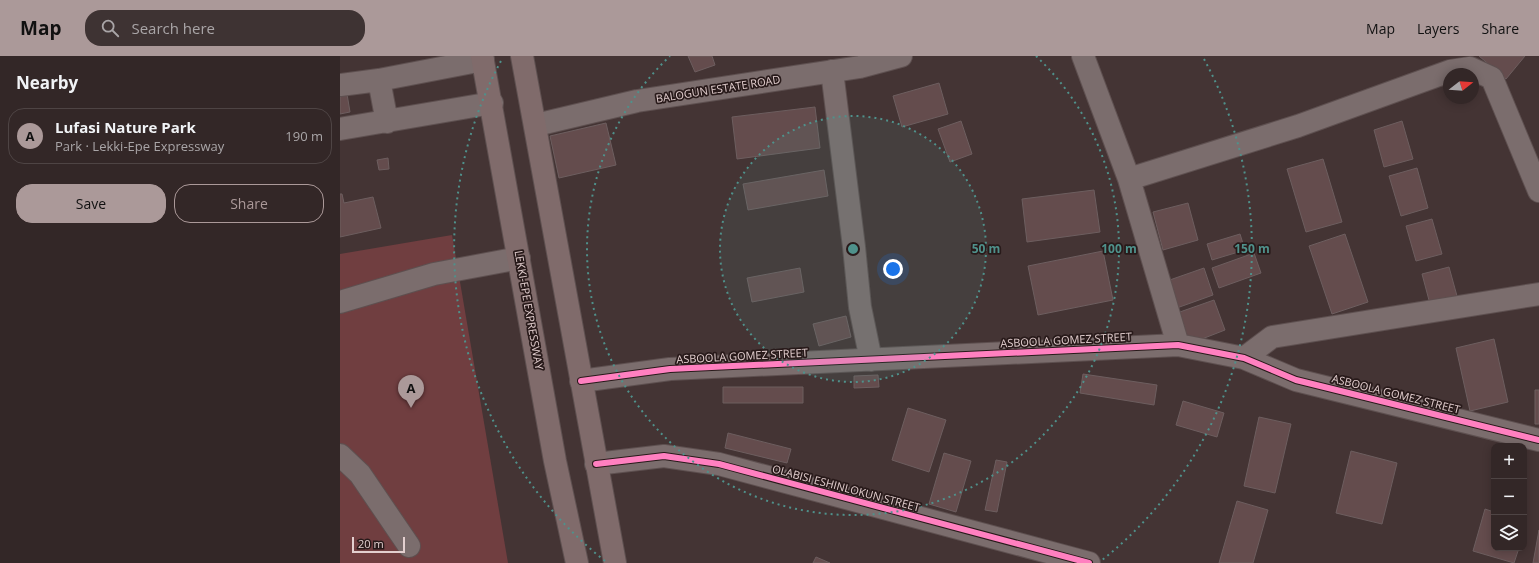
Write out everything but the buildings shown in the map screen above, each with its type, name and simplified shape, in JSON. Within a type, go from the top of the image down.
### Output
[{"type":"highway","points":[[522,56],[536,125],[615,563]]},
{"type":"highway","name":"LEKKI-EPE EXPRESSWAY","points":[[483,58],[555,461],[577,563]]},
{"type":"street","name":"BALOGUN ESTATE ROAD","points":[[536,125],[637,101],[832,71],[859,62],[901,56]]},
{"type":"street","points":[[1083,56],[1129,179],[1178,345]]},
{"type":"street","points":[[340,86],[379,80],[483,58]]},
{"type":"street","points":[[1129,179],[1298,126],[1450,70],[1470,68],[1492,78],[1539,191]]},
{"type":"street","points":[[832,71],[860,307],[871,360]]},
{"type":"street","points":[[379,80],[387,122]]},
{"type":"street","points":[[340,129],[492,103]]},
{"type":"street","points":[[340,302],[434,274],[519,258]]},
{"type":"street","points":[[1244,358],[1272,337],[1539,294]]},
{"type":"street","name":"ASBOOLA GOMEZ STREET","points":[[581,381],[670,369],[1178,345],[1244,358],[1296,380],[1539,440]]},
{"type":"street","points":[[340,455],[360,474],[409,546]]},
{"type":"street","name":"OLABISI ESHINLOKUN STREET","points":[[596,464],[664,456],[719,464],[1088,563]]},
{"type":"shaded area","points":[[452,235],[508,563],[340,563],[340,254]]},
{"type":"cycle path","points":[[581,381],[670,369],[1178,345],[1244,358],[1296,380],[1539,440]]},
{"type":"cycle path","points":[[596,464],[664,456],[719,464],[1089,563]]},
{"type":"place","name":"Lufasi Nature Park","points":[[411,408]]}]
